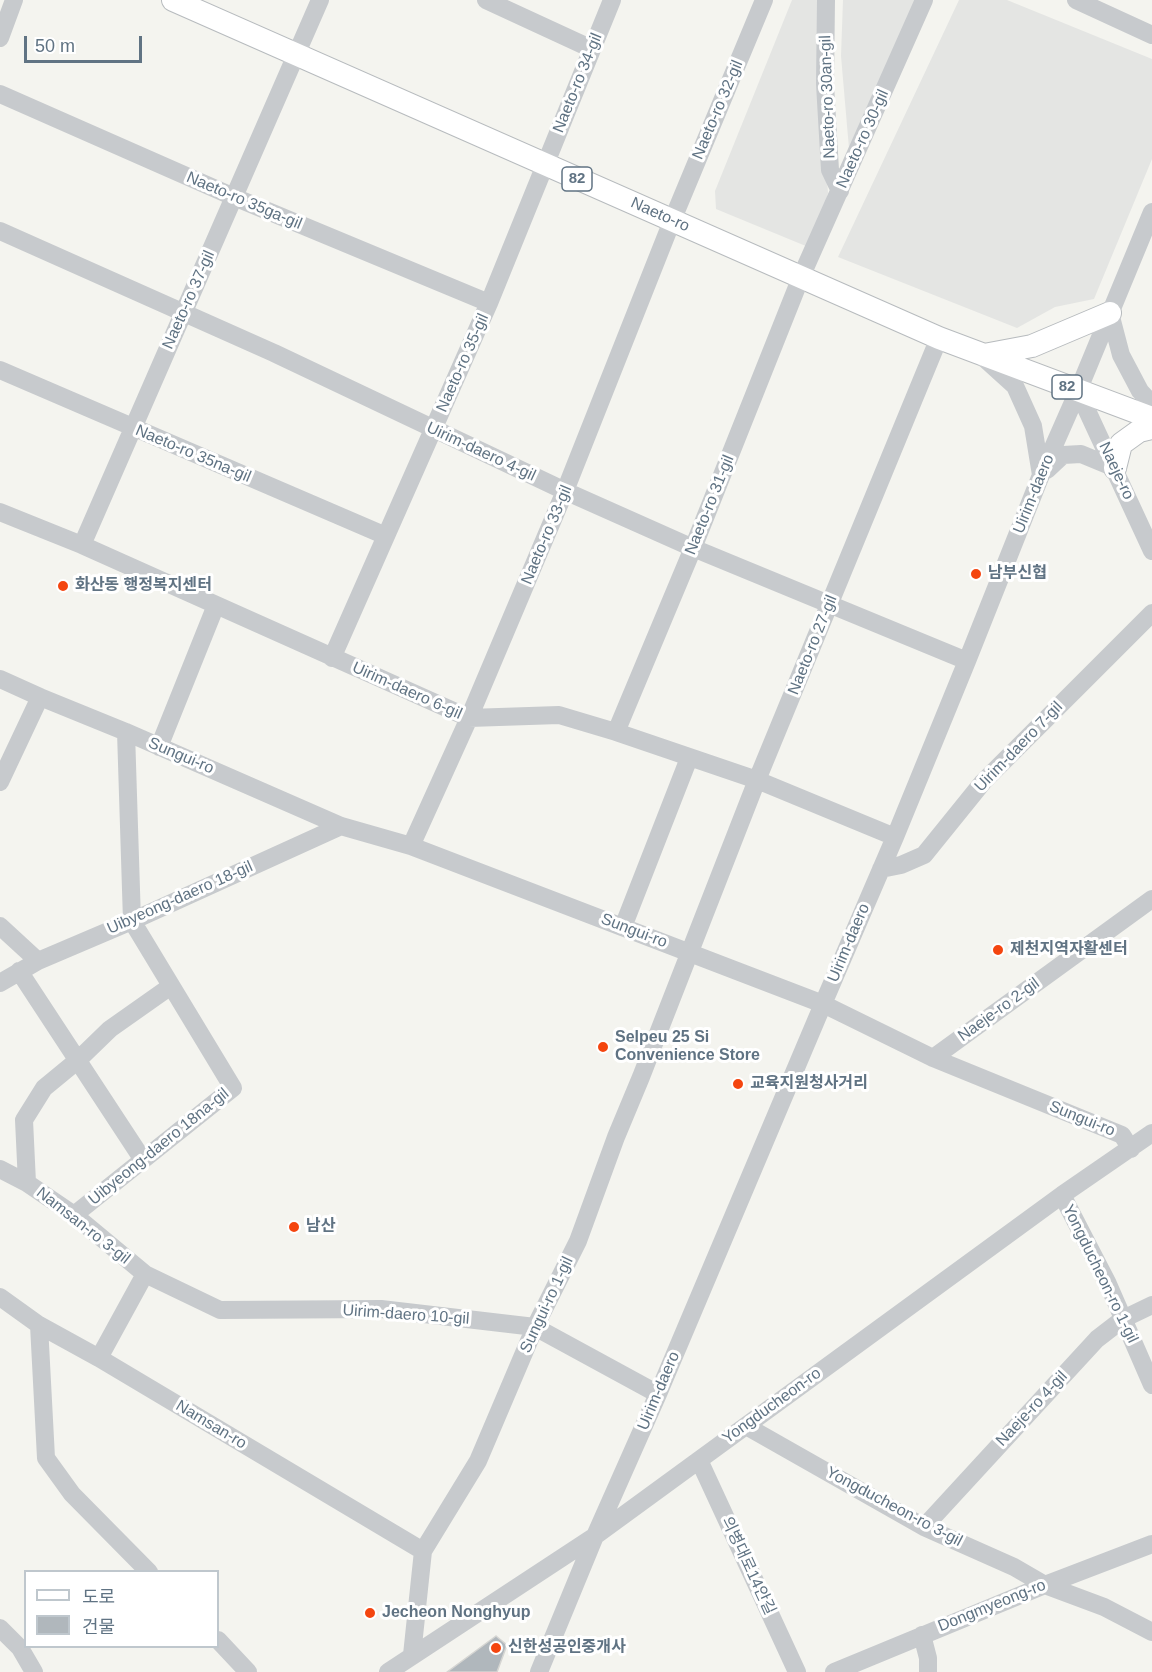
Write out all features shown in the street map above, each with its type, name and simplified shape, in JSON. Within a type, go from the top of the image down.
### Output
[{"type":"main road","name":"Naeto-ro","points":[[173,0],[939,338],[1152,418]]},
{"type":"main road","points":[[982,356],[1032,346],[1110,313]]},
{"type":"main road","points":[[1115,468],[1122,444],[1139,431],[1152,429]]},
{"type":"street","points":[[0,38],[14,0]]},
{"type":"street","name":"Naeto-ro 37-gil","points":[[82,545],[320,0]]},
{"type":"street","points":[[486,0],[592,49]]},
{"type":"street","name":"Naeto-ro 34-gil","points":[[544,165],[612,0]]},
{"type":"street","name":"Naeto-ro 30an-gil","points":[[825,0],[825,84],[830,170],[840,192]]},
{"type":"street","name":"Naeto-ro 30-gil","points":[[801,278],[924,0]]},
{"type":"street","points":[[1076,0],[1152,35]]},
{"type":"street","name":"Naeto-ro 32-gil","points":[[672,220],[757,2]]},
{"type":"street","name":"Naeto-ro 35ga-gil","points":[[0,94],[234,197],[489,303]]},
{"type":"street","name":"Naeto-ro 35-gil","points":[[332,658],[489,303],[544,165]]},
{"type":"street","name":"Uirim-daero","points":[[539,1672],[595,1536],[658,1394],[895,837],[1041,475],[1078,392],[1152,212]]},
{"type":"street","name":"Naeto-ro 33-gil","points":[[411,846],[566,492],[672,220]]},
{"type":"street","name":"Uirim-daero 4-gil","points":[[0,231],[274,353],[566,492],[693,548],[967,661]]},
{"type":"street","name":"Naeto-ro 31-gil","points":[[616,732],[693,548],[801,278]]},
{"type":"street","points":[[1110,313],[1121,355],[1140,391],[1152,404]]},
{"type":"street","name":"Naeto-ro 27-gil","points":[[690,952],[757,780],[939,338]]},
{"type":"street","points":[[982,356],[1015,386],[1033,426],[1041,475]]},
{"type":"street","name":"Naeto-ro 35na-gil","points":[[0,370],[386,536]]},
{"type":"street","name":"Naeje-ro","points":[[1078,392],[1152,551]]},
{"type":"street","points":[[1041,475],[1063,455],[1081,454],[1115,468]]},
{"type":"street","name":"Uirim-daero 6-gil","points":[[0,512],[82,545],[469,718],[558,715],[616,732],[757,780],[895,837]]},
{"type":"street","points":[[159,747],[216,605]]},
{"type":"street","name":"Uirim-daero 7-gil","points":[[881,868],[901,865],[924,855],[983,782],[1152,613]]},
{"type":"street","name":"Sungui-ro","points":[[0,678],[341,825],[411,846],[823,1004],[933,1058],[1122,1135],[1131,1149]]},
{"type":"street","points":[[0,782],[40,697]]},
{"type":"street","name":"Sungui-ro","points":[[126,732],[132,921]]},
{"type":"street","points":[[623,927],[689,758]]},
{"type":"street","name":"Uibyeong-daero 18-gil","points":[[0,983],[38,961],[132,921],[341,825]]},
{"type":"street","name":"Naeje-ro 2-gil","points":[[933,1058],[1152,899]]},
{"type":"street","name":"Uibyeong-daero 18na-gil","points":[[74,1215],[233,1088],[132,921]]},
{"type":"street","points":[[0,926],[38,961]]},
{"type":"street","name":"Sungui-ro 1-gil","points":[[412,1655],[423,1551],[478,1461],[535,1327],[578,1241],[616,1137],[690,952]]},
{"type":"street","points":[[19,971],[143,1160]]},
{"type":"street","points":[[27,1183],[24,1120],[44,1088],[110,1029],[171,986]]},
{"type":"street","name":"Yongducheon-ro","points":[[388,1672],[595,1536],[1062,1195],[1152,1133]]},
{"type":"street","name":"Namsan-ro 3-gil","points":[[0,1169],[27,1183],[74,1215],[145,1274],[99,1358]]},
{"type":"street","name":"Yongducheon-ro 1-gil","points":[[1062,1195],[1108,1284],[1152,1385]]},
{"type":"street","name":"Uirim-daero 10-gil","points":[[145,1274],[220,1310],[381,1309],[535,1327],[658,1394]]},
{"type":"street","name":"Namsan-ro","points":[[0,1298],[39,1325],[99,1358],[423,1551]]},
{"type":"street","name":"Naeje-ro 4-gil","points":[[924,1527],[1097,1339],[1123,1319],[1152,1305]]},
{"type":"street","points":[[39,1325],[46,1458],[72,1494],[147,1570]]},
{"type":"street","name":"Yongducheon-ro 3-gil","points":[[746,1425],[924,1527],[1014,1567],[1045,1585],[1104,1607],[1152,1632]]},
{"type":"street","name":"의병대로14안길","points":[[699,1460],[797,1672]]},
{"type":"street","name":"Dongmyeong-ro","points":[[834,1672],[1045,1585],[1152,1544]]},
{"type":"street","points":[[0,1628],[20,1648],[34,1672]]},
{"type":"street","points":[[922,1635],[928,1658],[928,1672]]},
{"type":"street","points":[[219,1641],[249,1672]]},
{"type":"shaded area","points":[[792,0],[823,0],[823,119],[828,193],[813,249],[716,209],[715,191]]},
{"type":"shaded area","points":[[843,0],[915,0],[850,160],[841,56]]},
{"type":"shaded area","points":[[959,0],[1007,0],[1152,59],[1152,159],[1094,299],[1055,307],[1017,328],[838,257]]},
{"type":"building","points":[[496,1636],[507,1645],[497,1672],[447,1672]]},
{"type":"place","name":"남부신협","points":[[976,574]]},
{"type":"place","name":"화산동 행정복지센터","points":[[63,586]]},
{"type":"place","name":"제천지역자활센터","points":[[998,950]]},
{"type":"place","name":"Selpeu 25 Si Convenience Store","points":[[603,1047]]},
{"type":"place","name":"교육지원청사거리","points":[[738,1084]]},
{"type":"place","name":"남산","points":[[294,1227]]},
{"type":"place","name":"Jecheon Nonghyup","points":[[370,1613]]},
{"type":"place","name":"신한성공인중개사","points":[[496,1648]]}]
